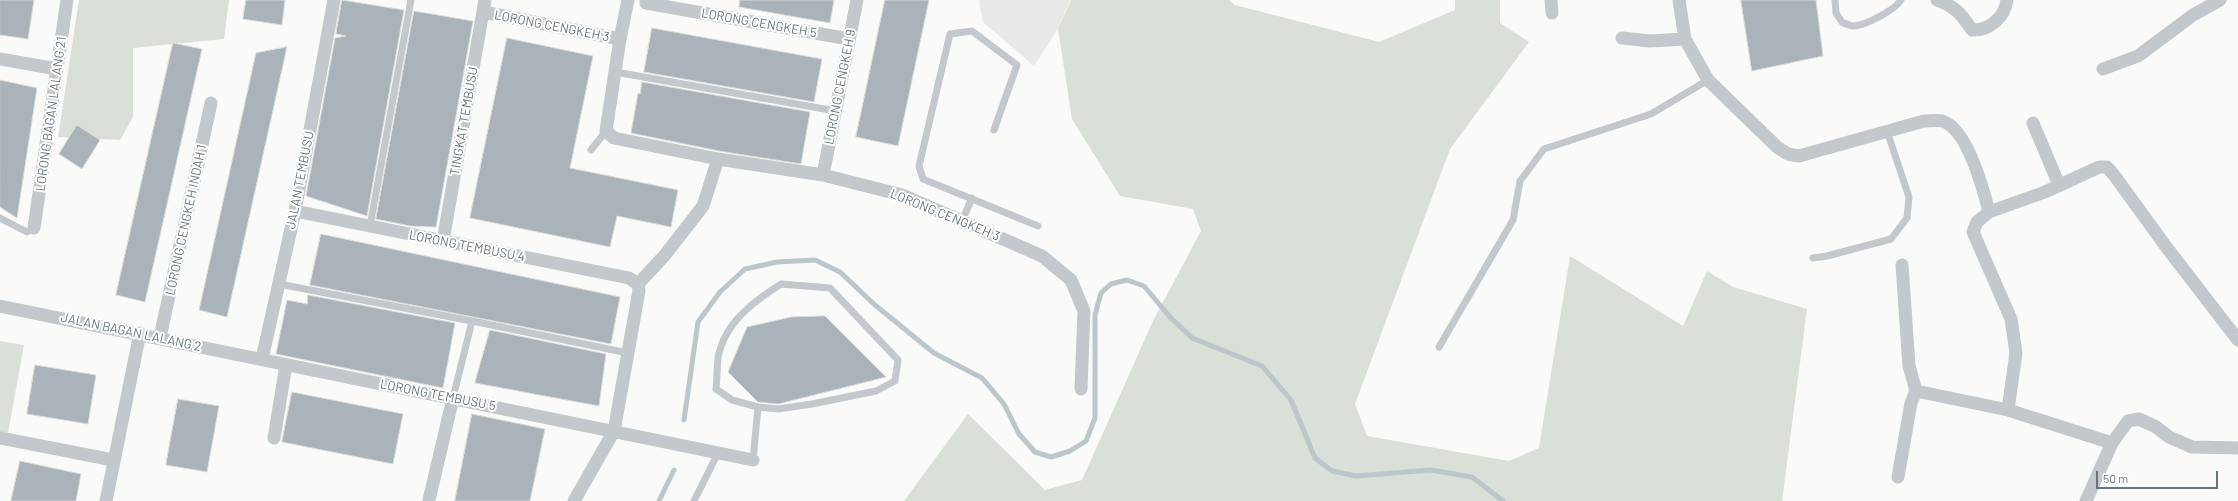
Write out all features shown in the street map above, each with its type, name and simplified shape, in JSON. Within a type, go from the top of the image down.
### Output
[{"type":"street","name":"LORONG BAGAN LALANG 21","points":[[34,228],[67,0]]},
{"type":"street","name":"JALAN TEMBUSU","points":[[262,359],[295,211],[334,0]]},
{"type":"street","points":[[606,131],[620,39],[628,0]]},
{"type":"street","name":"LORONG CENGKEH 9","points":[[823,175],[857,0]]},
{"type":"street","points":[[1679,0],[1685,39],[1708,80],[1777,147],[1788,154],[1799,156],[1924,121],[1944,121],[1956,130],[1982,184],[1989,212]]},
{"type":"street","points":[[1937,0],[1950,4],[1962,14],[1972,30],[1980,31],[2001,18],[2006,7],[2007,0]]},
{"type":"street","points":[[2103,69],[2138,56],[2194,15],[2220,0]]},
{"type":"street","name":"LORONG CENGKEH 5","points":[[646,3],[849,39]]},
{"type":"street","name":"LORONG CENGKEH 3","points":[[484,6],[620,39]]},
{"type":"street","name":"TINGKAT TEMBUSU","points":[[443,241],[484,6]]},
{"type":"street","points":[[1622,38],[1650,41],[1685,39]]},
{"type":"street","points":[[0,59],[57,69]]},
{"type":"street","name":"LORONG CENGKEH INDAH 1","points":[[160,338],[211,103]]},
{"type":"street","points":[[2033,124],[2059,185]]},
{"type":"street","name":"LORONG CENGKEH 3","points":[[606,131],[614,138],[718,159],[823,175],[902,195],[1042,256],[1072,280],[1084,311],[1081,389]]},
{"type":"street","points":[[574,501],[614,431],[639,291],[638,284],[665,255],[703,206],[718,159]]},
{"type":"street","points":[[2008,410],[2016,353],[2011,319],[1973,232],[1977,222],[1989,212],[2059,185],[2099,167],[2107,167],[2238,340]]},
{"type":"street","name":"LORONG TEMBUSU 4","points":[[295,211],[629,278],[638,284]]},
{"type":"street","points":[[1898,476],[1911,403],[1916,391],[1909,366],[1902,265]]},
{"type":"street","name":"JALAN BAGAN LALANG 2","points":[[0,306],[140,333],[262,359]]},
{"type":"street","points":[[106,501],[113,460],[140,333]]},
{"type":"street","name":"LORONG TEMBUSU 5","points":[[262,359],[752,460]]},
{"type":"street","points":[[274,438],[286,365]]},
{"type":"street","points":[[1916,391],[2008,410],[2112,443]]},
{"type":"street","points":[[429,500],[453,398]]},
{"type":"street","points":[[2086,501],[2112,443],[2128,421],[2139,418],[2156,427],[2168,437],[2192,447],[2238,448]]},
{"type":"street","points":[[0,438],[113,460]]},
{"type":"lane","points":[[370,226],[411,0]]},
{"type":"lane","points":[[1835,0],[1836,13],[1842,22],[1853,26],[1863,24],[1897,7],[1900,0]]},
{"type":"lane","points":[[994,130],[1017,65],[972,31],[950,34],[919,166],[923,179],[1038,226]]},
{"type":"lane","points":[[615,72],[836,111]]},
{"type":"lane","points":[[1439,347],[1513,220],[1520,181],[1544,149],[1651,114],[1708,80]]},
{"type":"lane","points":[[591,150],[606,131]]},
{"type":"lane","points":[[1813,258],[1827,256],[1891,239],[1907,218],[1909,197],[1887,131]]},
{"type":"lane","points":[[962,221],[972,198]]},
{"type":"lane","points":[[0,218],[27,232],[34,228]]},
{"type":"lane","points":[[279,284],[628,353]]},
{"type":"lane","points":[[781,284],[830,288],[898,360],[894,380],[876,391],[812,404],[778,409],[758,407],[732,400],[716,389],[718,356],[730,327],[754,301],[781,284]]},
{"type":"lane","points":[[453,398],[472,321]]},
{"type":"lane","points":[[752,460],[758,407]]},
{"type":"lane","points":[[694,501],[718,452]]},
{"type":"shaded area","points":[[79,0],[229,0],[224,39],[133,48],[133,117],[120,140],[58,137]]},
{"type":"shaded area","points":[[979,0],[1070,0],[1058,29],[1034,66],[983,22]]},
{"type":"shaded area","points":[[1071,0],[1229,0],[1235,5],[1379,42],[1455,10],[1455,0],[1500,0],[1500,23],[1529,42],[1450,149],[1355,404],[1367,436],[1509,461],[1539,448],[1570,256],[1683,326],[1707,271],[1733,287],[1807,309],[1782,501],[904,501],[968,414],[1045,490],[1082,480],[1153,321],[1201,231],[1193,209],[1120,196],[1072,119],[1058,29]]},
{"type":"shaded area","points":[[0,341],[24,345],[8,433],[0,432]]},
{"type":"building","points":[[0,0],[34,0],[28,39],[0,35]]},
{"type":"building","points":[[246,0],[285,0],[282,25],[243,19]]},
{"type":"building","points":[[342,0],[404,10],[367,216],[306,196],[335,38],[346,36],[336,34]]},
{"type":"building","points":[[740,0],[834,0],[830,23],[739,7]]},
{"type":"building","points":[[885,0],[929,0],[898,146],[856,137]]},
{"type":"building","points":[[1741,0],[1816,0],[1823,56],[1752,71]]},
{"type":"building","points":[[414,11],[473,21],[436,227],[410,226],[376,219]]},
{"type":"building","points":[[652,28],[822,59],[814,102],[644,72]]},
{"type":"building","points":[[507,38],[593,56],[570,168],[678,190],[671,227],[617,216],[610,247],[470,218]]},
{"type":"building","points":[[173,43],[202,49],[145,302],[116,295]]},
{"type":"building","points":[[287,47],[227,317],[199,310],[256,53]]},
{"type":"building","points":[[0,80],[37,88],[17,218],[0,207]]},
{"type":"building","points":[[642,82],[810,112],[801,164],[719,151],[631,133],[638,93],[640,94]]},
{"type":"building","points":[[77,125],[100,140],[82,169],[59,154]]},
{"type":"building","points":[[321,234],[620,297],[611,344],[310,285]]},
{"type":"building","points":[[308,295],[455,323],[443,388],[276,354],[287,300],[307,304]]},
{"type":"building","points":[[825,316],[886,377],[778,404],[758,402],[728,372],[747,327],[791,317]]},
{"type":"building","points":[[490,330],[606,354],[599,406],[475,383]]},
{"type":"building","points":[[35,365],[96,375],[88,424],[27,414]]},
{"type":"building","points":[[292,392],[403,414],[393,464],[282,442]]},
{"type":"building","points":[[178,399],[219,406],[207,472],[166,465]]},
{"type":"building","points":[[472,414],[545,429],[530,501],[455,501]]},
{"type":"building","points":[[20,461],[81,474],[76,501],[11,501]]},
{"type":"waterway","points":[[684,420],[698,322],[720,292],[745,269],[777,262],[815,260],[840,272],[875,305],[934,353],[982,378],[1004,404],[1019,434],[1035,452],[1051,457],[1070,451],[1086,441],[1095,418],[1095,315],[1101,293],[1111,284],[1127,280],[1144,286],[1170,317],[1192,338],[1262,366],[1291,400],[1315,458],[1332,471],[1356,476],[1431,470],[1472,477],[1503,501]]},
{"type":"waterway","points":[[659,501],[674,470]]}]
